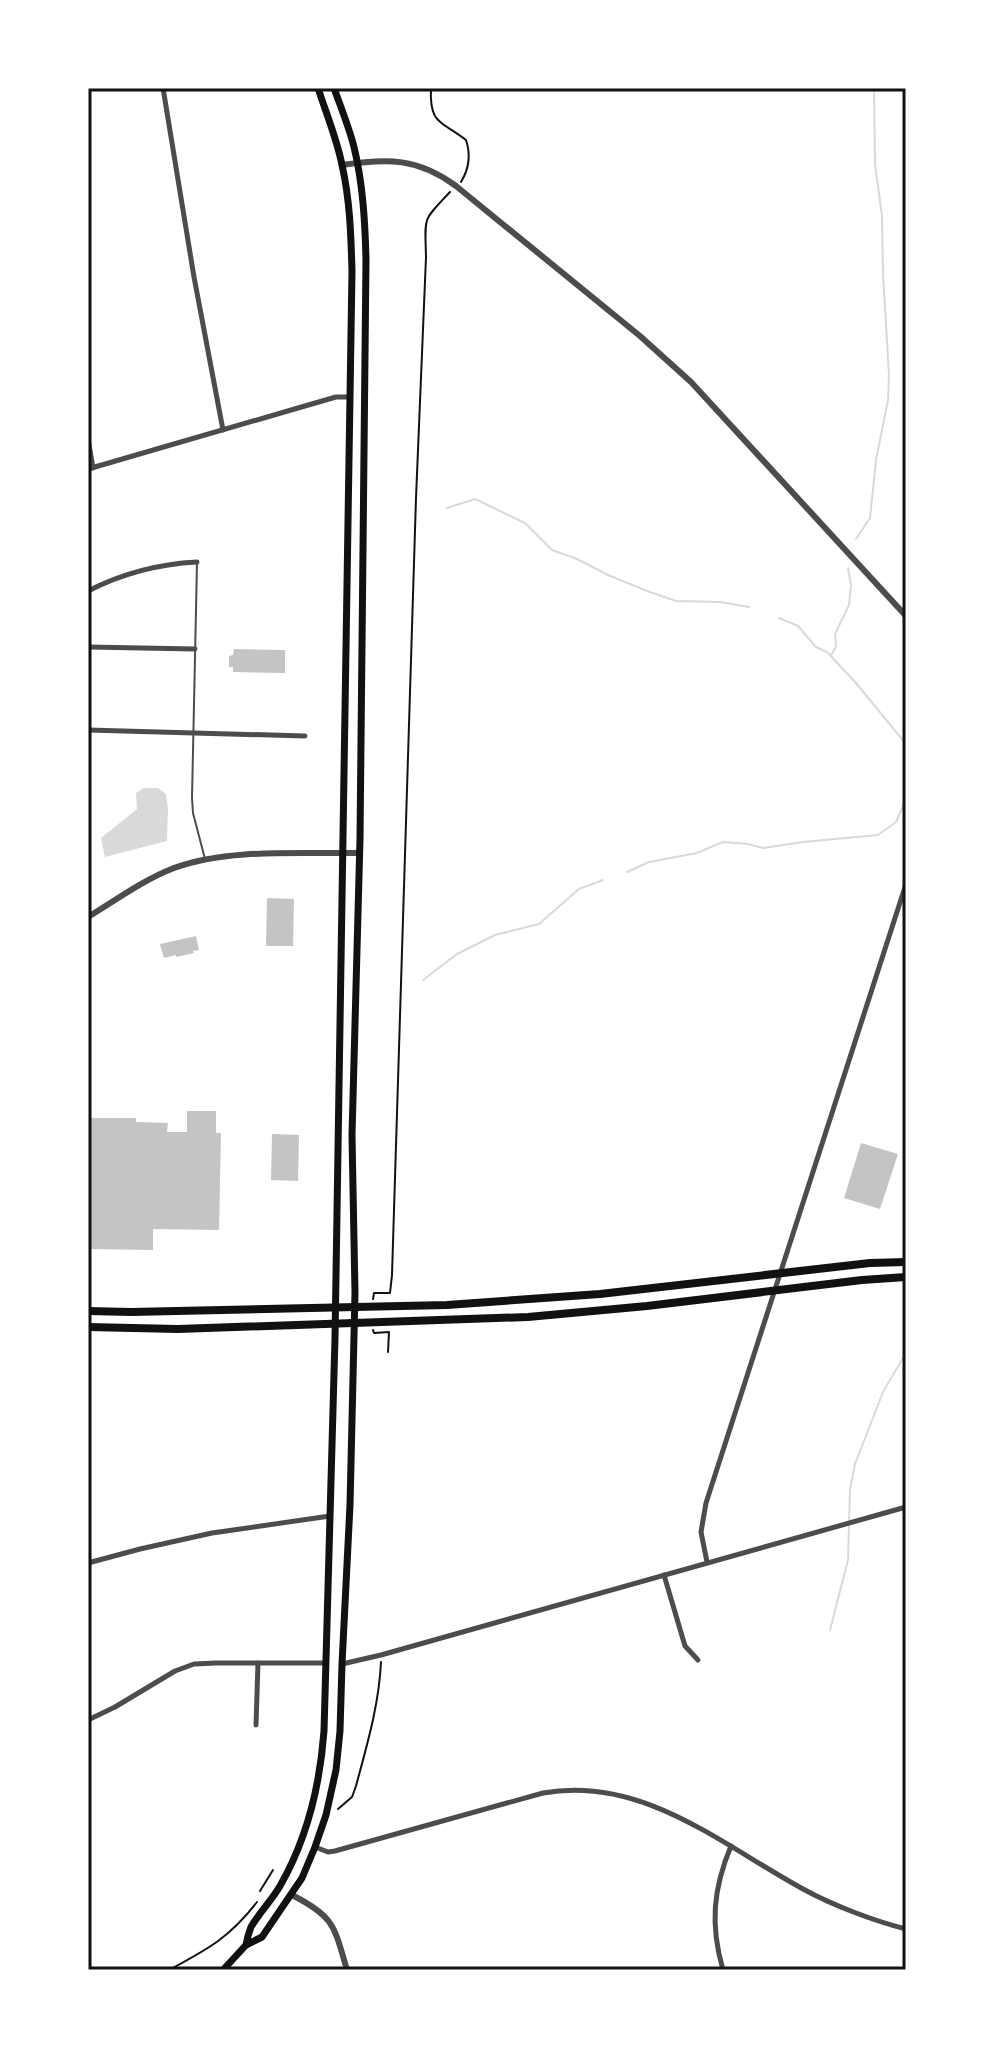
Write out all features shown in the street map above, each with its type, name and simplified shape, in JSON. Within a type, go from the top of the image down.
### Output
[{"type":"main road","points":[[246,1945],[251,1928],[279,1888],[307,1824],[323,1749],[336,1306],[350,222],[342,165],[318,88]]},
{"type":"main road","points":[[223,1970],[246,1945],[262,1937],[292,1895],[326,1815],[336,1770],[340,1731],[354,1323],[352,1135],[359,853],[366,259],[357,162],[334,88]]},
{"type":"main road","points":[[88,1311],[447,1305],[572,1296],[870,1263],[906,1262]]},
{"type":"main road","points":[[88,1327],[178,1329],[558,1315],[906,1277]]},
{"type":"street","points":[[163,88],[223,430]]},
{"type":"street","points":[[342,165],[374,160],[399,161],[423,166],[443,177],[640,336],[699,391],[906,616]]},
{"type":"street","points":[[88,439],[90,469],[336,397],[350,397]]},
{"type":"street","points":[[88,591],[134,571],[197,562]]},
{"type":"street","points":[[88,647],[195,649]]},
{"type":"street","points":[[88,730],[305,736]]},
{"type":"street","points":[[88,917],[138,886],[176,868],[206,860],[238,855],[359,853]]},
{"type":"street","points":[[707,1562],[701,1532],[706,1503],[906,884]]},
{"type":"street","points":[[342,1664],[906,1507]]},
{"type":"street","points":[[88,1563],[212,1533],[332,1515]]},
{"type":"street","points":[[664,1575],[685,1646],[698,1660]]},
{"type":"street","points":[[88,1720],[185,1666],[204,1663],[326,1663]]},
{"type":"street","points":[[256,1725],[258,1663]]},
{"type":"street","points":[[315,1847],[335,1851],[552,1792],[607,1792],[646,1803],[698,1827],[805,1890],[906,1929]]},
{"type":"street","points":[[723,1970],[714,1919],[720,1876],[731,1846]]},
{"type":"street","points":[[292,1895],[320,1911],[330,1921],[347,1970]]},
{"type":"lane","points":[[197,562],[193,813],[206,860]]},
{"type":"path","points":[[431,88],[434,115],[440,124],[466,140],[469,164],[463,179]]},
{"type":"path","points":[[373,1296],[374,1293],[390,1293],[392,1275],[426,257],[424,228],[426,219],[449,193]]},
{"type":"path","points":[[373,1331],[389,1332],[388,1352]]},
{"type":"path","points":[[338,1809],[352,1797],[356,1786],[374,1719],[381,1661]]},
{"type":"path","points":[[260,1891],[273,1870]]},
{"type":"path","points":[[169,1970],[222,1940],[257,1902]]},
{"type":"shaded area","points":[[144,788],[158,788],[166,794],[167,841],[105,857],[101,838],[137,809],[136,793]]},
{"type":"building","points":[[234,649],[285,650],[285,673],[233,672],[233,667],[229,667],[229,656],[233,655]]},
{"type":"building","points":[[267,898],[294,899],[293,946],[266,946]]},
{"type":"building","points":[[196,936],[199,950],[164,958],[160,944]]},
{"type":"building","points":[[187,1111],[216,1111],[216,1133],[221,1133],[219,1230],[153,1229],[153,1250],[88,1249],[88,1118],[136,1118],[136,1122],[168,1123],[167,1132],[187,1132]]},
{"type":"building","points":[[272,1134],[299,1135],[298,1181],[271,1180]]},
{"type":"building","points":[[861,1143],[898,1154],[880,1209],[844,1198]]},
{"type":"waterway","points":[[856,539],[870,518],[889,375],[882,216],[875,164],[874,88]]},
{"type":"waterway","points":[[447,508],[475,499],[525,523],[552,550],[647,591],[676,601],[720,602],[749,607]]},
{"type":"waterway","points":[[831,655],[836,647],[835,634],[849,605],[851,585],[848,568]]},
{"type":"waterway","points":[[779,618],[798,626],[816,647],[827,652],[906,744]]},
{"type":"waterway","points":[[627,872],[649,862],[697,853],[723,842],[763,848],[878,835],[896,822],[906,799]]},
{"type":"waterway","points":[[423,980],[457,954],[495,935],[539,924],[579,889],[603,880]]},
{"type":"waterway","points":[[830,1630],[848,1560],[850,1489],[855,1464],[883,1392],[906,1353]]}]
